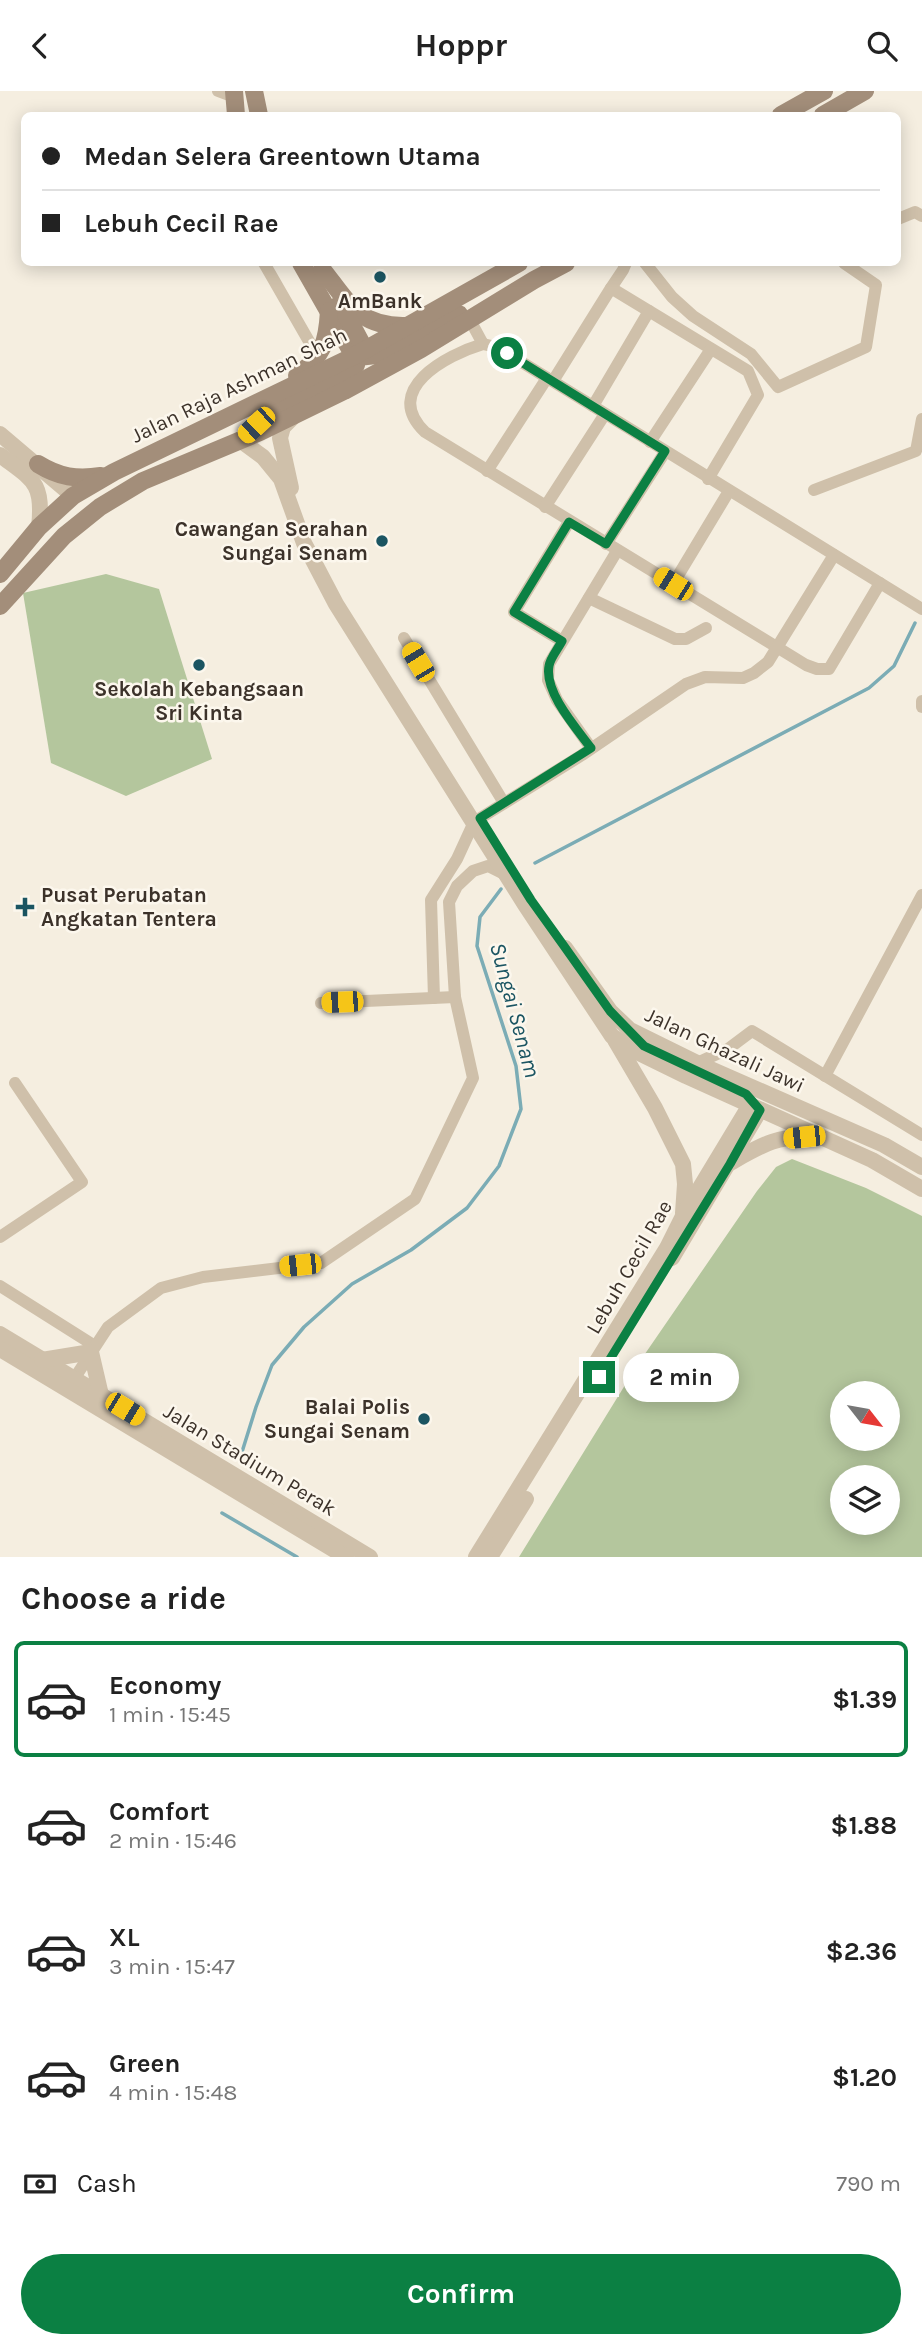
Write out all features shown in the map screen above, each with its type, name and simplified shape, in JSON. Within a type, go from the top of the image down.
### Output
[{"type":"main road","points":[[254,91],[258,112]]},
{"type":"main road","points":[[786,112],[824,91]]},
{"type":"main road","points":[[828,112],[865,91]]},
{"type":"main road","points":[[303,266],[329,311],[360,354]]},
{"type":"main road","points":[[320,266],[357,312],[380,325],[405,326]]},
{"type":"main road","points":[[240,440],[271,411],[355,367],[360,354],[320,266]]},
{"type":"main road","name":"Jalan Raja Ashman Shah","points":[[0,574],[39,527],[73,496],[114,472],[360,354],[514,266]]},
{"type":"main road","points":[[360,354],[385,354],[447,320],[560,266]]},
{"type":"main road","points":[[0,606],[64,536],[100,507],[144,481],[294,416],[344,391],[470,320],[534,280]]},
{"type":"main road","points":[[278,392],[318,357],[326,342],[329,311]]},
{"type":"main road","points":[[38,464],[50,472],[74,478],[114,472]]},
{"type":"main road","points":[[21,582],[27,561],[71,511],[73,496]]},
{"type":"street","points":[[901,218],[915,212],[922,216]]},
{"type":"street","points":[[266,266],[318,357]]},
{"type":"street","points":[[487,471],[625,266]]},
{"type":"street","points":[[647,266],[672,297],[693,316],[751,354],[778,387],[866,347],[876,285],[848,266]]},
{"type":"street","points":[[611,288],[748,371],[758,395],[708,478]]},
{"type":"street","points":[[593,406],[649,311]]},
{"type":"street","points":[[470,320],[483,344]]},
{"type":"street","points":[[880,583],[829,669],[806,665],[425,432],[415,422],[411,413],[410,397],[415,384],[459,351],[483,344],[496,347],[729,491],[880,583],[922,609]]},
{"type":"street","points":[[650,442],[711,349]]},
{"type":"street","points":[[545,507],[605,414]]},
{"type":"street","points":[[294,416],[283,427],[280,438],[282,453],[299,513],[317,553],[477,820]]},
{"type":"street","points":[[814,490],[916,451],[922,419]]},
{"type":"street","points":[[0,434],[73,496]]},
{"type":"street","name":"Jalan Ghazali Jawi","points":[[240,440],[263,457],[281,479],[304,543],[336,604],[477,820],[610,1011],[629,1029],[649,1041],[884,1145],[922,1167]]},
{"type":"street","points":[[591,748],[557,700],[548,680],[549,664],[589,598],[612,548],[665,451]]},
{"type":"street","points":[[0,455],[31,478],[40,490],[39,527]]},
{"type":"street","points":[[673,584],[729,491]]},
{"type":"street","points":[[562,641],[514,612],[569,522]]},
{"type":"street","points":[[434,998],[431,900],[457,859],[477,820],[696,679],[743,678],[754,674],[768,662],[834,555]]},
{"type":"street","points":[[589,598],[675,639],[686,639],[706,628]]},
{"type":"street","points":[[404,638],[504,803]]},
{"type":"street","points":[[922,701],[922,708]]},
{"type":"street","name":"Jalan Ghazali Jawi","points":[[477,820],[507,875],[612,1036],[635,1051],[755,1107]]},
{"type":"street","points":[[99,1401],[79,1388],[74,1379],[108,1327],[160,1288],[204,1277],[321,1263],[415,1199],[473,1077],[454,997],[449,902],[457,886],[473,871],[488,866],[507,875]]},
{"type":"street","points":[[825,1076],[922,895]]},
{"type":"street","points":[[321,1003],[454,997]]},
{"type":"street","points":[[629,1029],[644,1046],[746,1094],[755,1107],[872,1160],[922,1189]]},
{"type":"street","points":[[697,1063],[728,1049],[752,1031],[920,1129]]},
{"type":"street","points":[[612,1036],[655,1108],[683,1164],[683,1216]]},
{"type":"street","points":[[0,1237],[82,1182],[15,1083]]},
{"type":"street","points":[[755,1107],[770,1104],[796,1114],[824,1120]]},
{"type":"street","name":"Lebuh Cecil Rae","points":[[486,1554],[730,1164],[755,1107]]},
{"type":"street","name":"Lebuh Cecil Rae","points":[[486,1554],[528,1476],[667,1248],[683,1216],[755,1107]]},
{"type":"street","points":[[730,1164],[770,1141],[804,1137],[823,1139]]},
{"type":"street","points":[[0,1286],[93,1349],[99,1401]]},
{"type":"street","name":"Jalan Stadium Perak","points":[[0,1334],[44,1368],[370,1557]]},
{"type":"street","name":"Jalan Stadium Perak","points":[[0,1349],[74,1379]]},
{"type":"street","points":[[44,1368],[93,1349]]},
{"type":"street","name":"Jalan Stadium Perak","points":[[99,1401],[346,1557]]},
{"type":"street","points":[[469,1557],[486,1554]]},
{"type":"green space","points":[[106,574],[159,589],[212,759],[126,796],[51,763],[23,593]]},
{"type":"green space","points":[[792,1159],[866,1188],[922,1216],[922,1557],[519,1557],[638,1364],[776,1167]]},
{"type":"waterway","name":"Sungai Senam","points":[[535,863],[869,688],[894,666],[915,623]]},
{"type":"waterway","name":"Sungai Senam","points":[[242,1452],[272,1365],[304,1327],[352,1284],[411,1250],[467,1208],[499,1166],[521,1109],[516,1066],[477,946],[480,917],[501,889]]},
{"type":"waterway","points":[[222,1513],[297,1557]]},
{"type":"place","name":"AmBank","points":[[380,277]]},
{"type":"place","name":"Cawangan Serahan Sungai Senam","points":[[382,541]]},
{"type":"place","name":"Sekolah Kebangsaan Sri Kinta","points":[[199,665]]},
{"type":"place","name":"Pusat Perubatan Angkatan Tentera","points":[[25,907]]},
{"type":"place","name":"Balai Polis Sungai Senam","points":[[424,1419]]},
{"type":"route","points":[[507,353],[665,451],[606,544],[569,522],[514,612],[562,641],[549,664],[548,680],[557,700],[591,748],[480,818],[531,900],[610,1011],[644,1046],[746,1094],[760,1110],[730,1164],[599,1377]]}]
